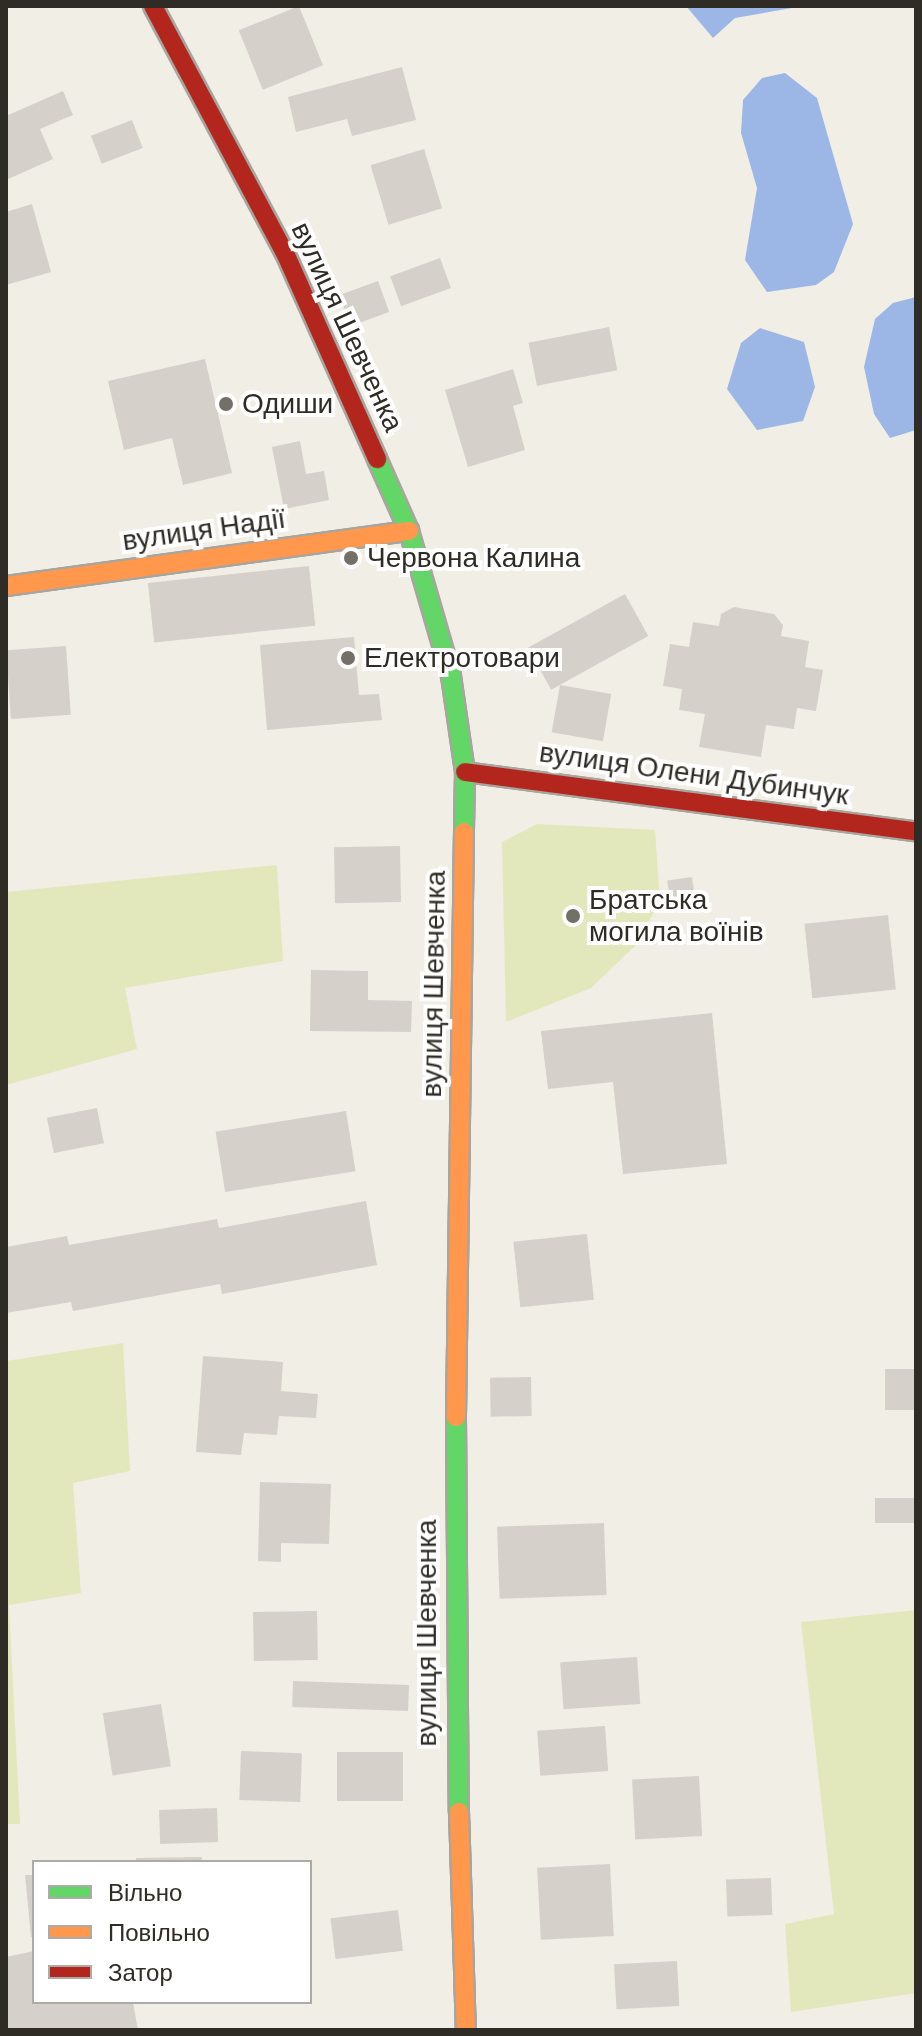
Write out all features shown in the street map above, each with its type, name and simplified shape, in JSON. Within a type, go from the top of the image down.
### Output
[{"type":"main road","name":"вулиця Шевченка","points":[[153,6],[285,253],[409,531],[451,676],[465,772],[453,1643],[466,2030]]},
{"type":"main road","name":"вулиця Надії","points":[[6,586],[409,531]]},
{"type":"main road","name":"вулиця Олени Дубинчук","points":[[465,772],[916,831]]},
{"type":"green space","points":[[537,824],[655,830],[660,901],[636,945],[591,988],[506,1022],[502,842]]},
{"type":"green space","points":[[277,865],[283,961],[125,988],[137,1049],[6,1085],[6,892]]},
{"type":"green space","points":[[123,1343],[130,1471],[73,1483],[81,1593],[9,1605],[20,1824],[6,1824],[6,1361]]},
{"type":"green space","points":[[916,1610],[916,1993],[791,2012],[785,1924],[834,1914],[801,1622]]},
{"type":"water","points":[[686,6],[803,6],[735,18],[713,38]]},
{"type":"water","points":[[785,73],[817,98],[853,224],[834,272],[816,285],[767,292],[745,260],[757,188],[741,133],[743,100],[762,78]]},
{"type":"water","points":[[916,297],[916,430],[890,438],[874,414],[864,367],[875,319],[893,303]]},
{"type":"water","points":[[760,328],[804,342],[815,387],[803,421],[757,430],[727,389],[741,343]]},
{"type":"building","points":[[299,6],[323,65],[263,90],[239,30]]},
{"type":"building","points":[[402,67],[416,120],[352,136],[347,119],[296,132],[288,97]]},
{"type":"building","points":[[63,91],[73,115],[40,129],[53,159],[6,180],[6,116]]},
{"type":"building","points":[[132,120],[143,148],[102,164],[91,136]]},
{"type":"building","points":[[424,149],[442,208],[389,225],[370,165]]},
{"type":"building","points":[[32,204],[51,272],[6,285],[6,212]]},
{"type":"building","points":[[440,258],[451,288],[401,306],[390,276]]},
{"type":"building","points":[[378,281],[389,312],[351,326],[339,295]]},
{"type":"building","points":[[609,327],[617,370],[537,386],[529,343]]},
{"type":"building","points":[[205,359],[232,473],[183,485],[172,438],[124,450],[108,381]]},
{"type":"building","points":[[513,369],[523,403],[513,406],[525,450],[468,467],[445,390]]},
{"type":"building","points":[[300,441],[306,474],[324,471],[329,500],[284,509],[272,447]]},
{"type":"building","points":[[309,566],[315,626],[154,643],[148,583]]},
{"type":"building","points":[[625,594],[648,636],[551,690],[528,648]]},
{"type":"building","points":[[734,607],[774,614],[783,625],[781,636],[809,641],[805,667],[823,670],[816,711],[797,708],[794,729],[766,725],[761,757],[699,747],[705,714],[679,710],[682,689],[663,686],[670,644],[689,647],[693,622],[719,626],[721,614]]},
{"type":"building","points":[[354,637],[359,695],[379,694],[382,720],[267,730],[260,645]]},
{"type":"building","points":[[66,646],[71,715],[11,719],[6,650]]},
{"type":"building","points":[[560,685],[611,694],[603,741],[552,732]]},
{"type":"building","points":[[400,846],[401,902],[335,903],[334,847]]},
{"type":"building","points":[[692,877],[696,905],[671,908],[667,880]]},
{"type":"building","points":[[888,915],[896,990],[812,998],[804,924]]},
{"type":"building","points":[[311,970],[368,971],[368,1000],[412,1001],[411,1032],[310,1031]]},
{"type":"building","points":[[712,1013],[727,1164],[623,1174],[613,1082],[548,1089],[541,1031]]},
{"type":"building","points":[[97,1108],[104,1143],[54,1153],[47,1118]]},
{"type":"building","points":[[346,1111],[356,1171],[225,1192],[216,1132]]},
{"type":"building","points":[[366,1201],[377,1265],[222,1294],[220,1284],[73,1311],[71,1302],[6,1313],[6,1247],[67,1236],[69,1245],[217,1219],[219,1228]]},
{"type":"building","points":[[587,1234],[594,1300],[520,1307],[513,1242]]},
{"type":"building","points":[[203,1356],[283,1362],[281,1391],[318,1394],[316,1418],[279,1416],[277,1435],[244,1433],[241,1455],[196,1452]]},
{"type":"building","points":[[885,1369],[916,1369],[916,1410],[885,1410]]},
{"type":"building","points":[[531,1377],[532,1416],[491,1417],[490,1378]]},
{"type":"building","points":[[260,1482],[331,1484],[329,1544],[281,1543],[281,1562],[258,1561]]},
{"type":"building","points":[[875,1498],[916,1498],[916,1523],[875,1523]]},
{"type":"building","points":[[604,1523],[607,1595],[500,1599],[497,1527]]},
{"type":"building","points":[[317,1611],[318,1660],[254,1661],[253,1612]]},
{"type":"building","points":[[637,1657],[640,1704],[563,1709],[560,1662]]},
{"type":"building","points":[[293,1681],[409,1685],[408,1711],[292,1707]]},
{"type":"building","points":[[161,1704],[171,1766],[113,1775],[103,1713]]},
{"type":"building","points":[[605,1726],[608,1771],[540,1776],[537,1731]]},
{"type":"building","points":[[241,1751],[302,1753],[300,1802],[239,1800]]},
{"type":"building","points":[[337,1752],[403,1752],[403,1801],[337,1801]]},
{"type":"building","points":[[699,1776],[702,1836],[635,1839],[632,1780]]},
{"type":"building","points":[[217,1808],[218,1842],[160,1844],[159,1810]]},
{"type":"building","points":[[202,1857],[202,1860],[136,1860]]},
{"type":"building","points":[[610,1864],[614,1936],[541,1940],[537,1868]]},
{"type":"building","points":[[25,1875],[32,1875],[31,1937]]},
{"type":"building","points":[[771,1878],[772,1915],[727,1917],[726,1880]]},
{"type":"building","points":[[398,1910],[403,1951],[336,1959],[331,1918]]},
{"type":"building","points":[[32,1951],[32,2004],[133,2004],[138,2030],[6,2030],[6,1957]]},
{"type":"building","points":[[677,1961],[679,2006],[616,2009],[614,1964]]},
{"type":"traffic: fast","points":[[377,459],[409,531],[451,676],[465,772],[464,832]]},
{"type":"traffic: fast","points":[[456,1417],[459,1812]]},
{"type":"traffic: slow","points":[[6,586],[409,531]]},
{"type":"traffic: slow","points":[[456,1417],[464,832]]},
{"type":"traffic: slow","points":[[459,1812],[466,2030]]},
{"type":"traffic: jam","points":[[153,6],[285,253],[377,459]]},
{"type":"traffic: jam","points":[[465,772],[916,831]]},
{"type":"place","name":"Одиши","points":[[226,404]]},
{"type":"place","name":"Червона Калина","points":[[351,558]]},
{"type":"place","name":"Електротовари","points":[[348,658]]},
{"type":"place","name":"Братська могила воїнів","points":[[573,916]]}]
